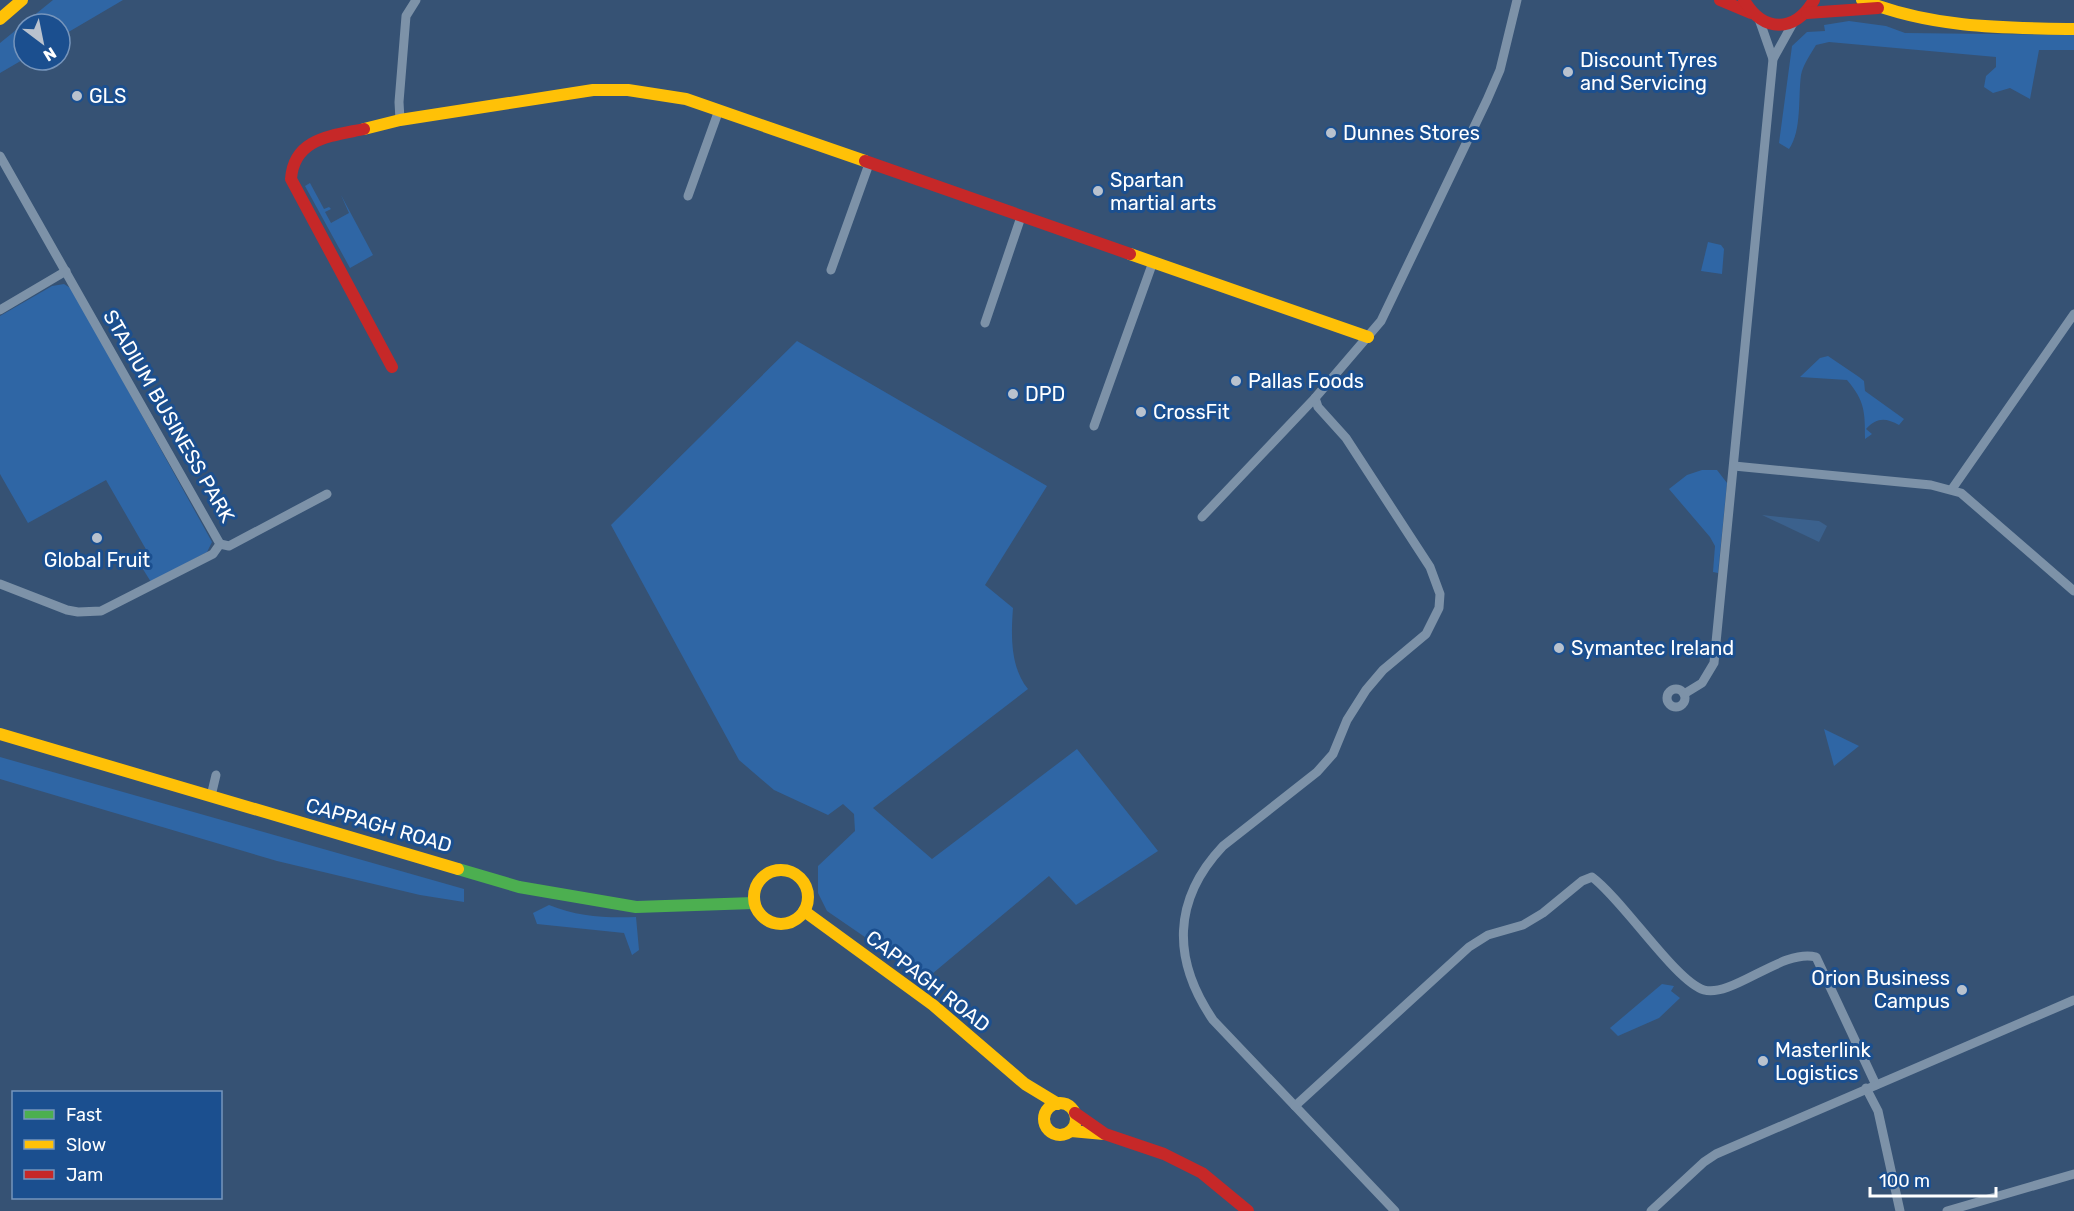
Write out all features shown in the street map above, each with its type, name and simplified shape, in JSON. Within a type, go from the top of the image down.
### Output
[{"type":"street","points":[[0,19],[22,0]]},
{"type":"street","points":[[400,120],[399,102],[406,16],[416,0]]},
{"type":"street","points":[[1202,517],[1315,398],[1381,321],[1500,70],[1517,0]]},
{"type":"street","points":[[1720,0],[1776,26],[1793,23]]},
{"type":"street","points":[[1744,0],[1755,16],[1773,59]]},
{"type":"street","points":[[1684,694],[1702,683],[1714,663],[1773,59],[1793,23],[1807,13],[1814,0]]},
{"type":"street","points":[[1862,0],[1879,8],[1930,22],[1952,25],[2074,28]]},
{"type":"street","points":[[1807,13],[1879,8]]},
{"type":"street","points":[[392,367],[295,188],[290,171],[295,157],[312,142],[400,120],[618,88],[662,93],[719,110],[1368,336]]},
{"type":"street","points":[[688,196],[719,110]]},
{"type":"street","name":"STADIUM BUSINESS PARK","points":[[0,156],[220,544],[213,554],[101,611],[67,610],[0,584]]},
{"type":"street","points":[[831,270],[869,164]]},
{"type":"street","points":[[985,323],[1021,217]]},
{"type":"street","points":[[1094,426],[1153,262]]},
{"type":"street","points":[[0,310],[66,271]]},
{"type":"street","points":[[1952,489],[2074,314]]},
{"type":"street","points":[[1315,398],[1318,407],[1346,438],[1430,567],[1440,594],[1439,608],[1426,634],[1383,670],[1366,690],[1347,720],[1333,754],[1317,772],[1223,846],[1211,859],[1190,897],[1184,917],[1183,936],[1187,968],[1203,1005],[1213,1020],[1395,1211]]},
{"type":"street","points":[[1734,466],[1952,489],[1974,503],[2074,591]]},
{"type":"street","points":[[220,544],[229,546],[327,494]]},
{"type":"street","name":"CAPPAGH ROAD","points":[[0,734],[519,887],[636,907],[754,903]]},
{"type":"street","points":[[211,796],[216,775]]},
{"type":"street","points":[[782,869],[797,875],[803,881],[808,897],[804,911],[790,922],[780,924],[763,918],[754,903],[758,882],[764,875],[782,869]]},
{"type":"street","points":[[1295,1106],[1469,947],[1488,935],[1523,926],[1582,881],[1592,877],[1632,916],[1676,968],[1692,984],[1705,991],[1724,988],[1802,955],[1816,957],[1871,1087],[1900,1211]]},
{"type":"street","name":"CAPPAGH ROAD","points":[[804,911],[933,1005],[1025,1084],[1058,1104],[1068,1106],[1105,1134]]},
{"type":"street","points":[[1651,1211],[1704,1162],[1716,1154],[2074,1000]]},
{"type":"street","name":"CAPPAGH ROAD","points":[[1025,1084],[1045,1115],[1046,1127],[1053,1134],[1062,1135],[1071,1131],[1105,1134],[1164,1154],[1202,1173],[1248,1211]]},
{"type":"street","points":[[1045,1115],[1049,1108],[1058,1104]]},
{"type":"street","points":[[1071,1131],[1075,1123],[1075,1113]]},
{"type":"street","points":[[1947,1211],[2074,1174]]},
{"type":"shaded area","points":[[53,0],[123,0],[72,30],[72,12],[38,12]]},
{"type":"shaded area","points":[[1849,21],[1886,26],[1905,33],[2074,35],[2074,50],[2039,50],[2030,99],[2010,88],[1993,93],[1984,87],[1986,76],[1996,67],[1996,57],[1829,42],[1816,45],[1802,71],[1798,123],[1789,149],[1779,143],[1792,46],[1807,32],[1825,31],[1824,25]]},
{"type":"shaded area","points":[[12,33],[12,66],[0,73],[0,43]]},
{"type":"shaded area","points":[[310,183],[324,209],[329,207],[331,209],[325,212],[331,223],[349,213],[341,195],[373,255],[350,268],[305,186]]},
{"type":"shaded area","points":[[1708,242],[1721,245],[1724,249],[1722,274],[1701,271]]},
{"type":"shaded area","points":[[64,284],[72,289],[212,542],[207,552],[151,582],[141,566],[151,558],[106,480],[28,523],[0,474],[0,316],[52,286]]},
{"type":"shaded area","points":[[797,341],[1047,486],[985,585],[1013,608],[1012,640],[1015,661],[1028,689],[873,808],[932,859],[1077,749],[1158,851],[1076,905],[1049,876],[926,979],[827,911],[818,893],[818,866],[855,831],[854,814],[843,804],[828,815],[774,790],[739,760],[611,525]]},
{"type":"shaded area","points":[[1828,356],[1864,381],[1865,391],[1904,419],[1899,425],[1886,420],[1878,421],[1866,429],[1872,434],[1865,439],[1863,407],[1847,380],[1800,377],[1820,358]]},
{"type":"shaded area","points":[[1702,470],[1717,470],[1727,483],[1718,573],[1713,572],[1715,546],[1710,537],[1669,489],[1687,475]]},
{"type":"shaded area","points":[[1762,515],[1819,521],[1827,526],[1819,542]]},
{"type":"shaded area","points":[[1824,729],[1859,746],[1834,766]]},
{"type":"shaded area","points":[[0,757],[464,889],[464,902],[420,895],[277,861],[0,779]]},
{"type":"shaded area","points":[[549,905],[592,916],[636,917],[639,950],[632,955],[624,933],[537,924],[533,913]]},
{"type":"shaded area","points":[[1662,984],[1674,986],[1671,991],[1680,998],[1659,1018],[1618,1036],[1610,1028]]},
{"type":"traffic: fast","points":[[458,869],[519,887],[636,907],[754,903]]},
{"type":"traffic: slow","points":[[0,19],[22,0]]},
{"type":"traffic: slow","points":[[1862,0],[1914,16],[1966,25],[2074,29]]},
{"type":"traffic: slow","points":[[364,129],[400,120],[593,90],[628,90],[686,99],[865,161]]},
{"type":"traffic: slow","points":[[1130,254],[1368,337]]},
{"type":"traffic: slow","points":[[0,734],[458,869]]},
{"type":"traffic: slow","points":[[781,870],[791,872],[800,878],[806,887],[808,897],[806,907],[800,916],[791,922],[781,924],[771,922],[762,916],[756,907],[754,897],[756,887],[762,878],[771,872],[781,870]]},
{"type":"traffic: slow","points":[[804,911],[933,1005],[1025,1084],[1058,1104]]},
{"type":"traffic: slow","points":[[1060,1103],[1071,1108],[1076,1119],[1071,1130],[1060,1135],[1049,1130],[1044,1119],[1049,1108],[1060,1103]]},
{"type":"traffic: slow","points":[[1071,1131],[1104,1134]]},
{"type":"traffic: jam","points":[[1720,0],[1751,13]]},
{"type":"traffic: jam","points":[[1744,0],[1760,19],[1779,25],[1798,19],[1814,0]]},
{"type":"traffic: jam","points":[[1807,13],[1878,8]]},
{"type":"traffic: jam","points":[[364,129],[327,137],[307,147],[299,155],[291,179],[392,367]]},
{"type":"traffic: jam","points":[[865,161],[1130,254]]},
{"type":"traffic: jam","points":[[1075,1113],[1105,1134],[1164,1154],[1202,1173],[1248,1211]]},
{"type":"place","name":"Discount Tyres and Servicing","points":[[1568,72]]},
{"type":"place","name":"GLS","points":[[77,96]]},
{"type":"place","name":"Dunnes Stores","points":[[1331,133]]},
{"type":"place","name":"Spartan martial arts","points":[[1098,191]]},
{"type":"place","name":"Pallas Foods","points":[[1236,381]]},
{"type":"place","name":"DPD","points":[[1013,394]]},
{"type":"place","name":"CrossFit","points":[[1141,412]]},
{"type":"place","name":"Global Fruit","points":[[97,538]]},
{"type":"place","name":"Symantec Ireland","points":[[1559,648]]},
{"type":"place","name":"Orion Business Campus","points":[[1962,990]]},
{"type":"place","name":"Masterlink Logistics","points":[[1763,1061]]}]
